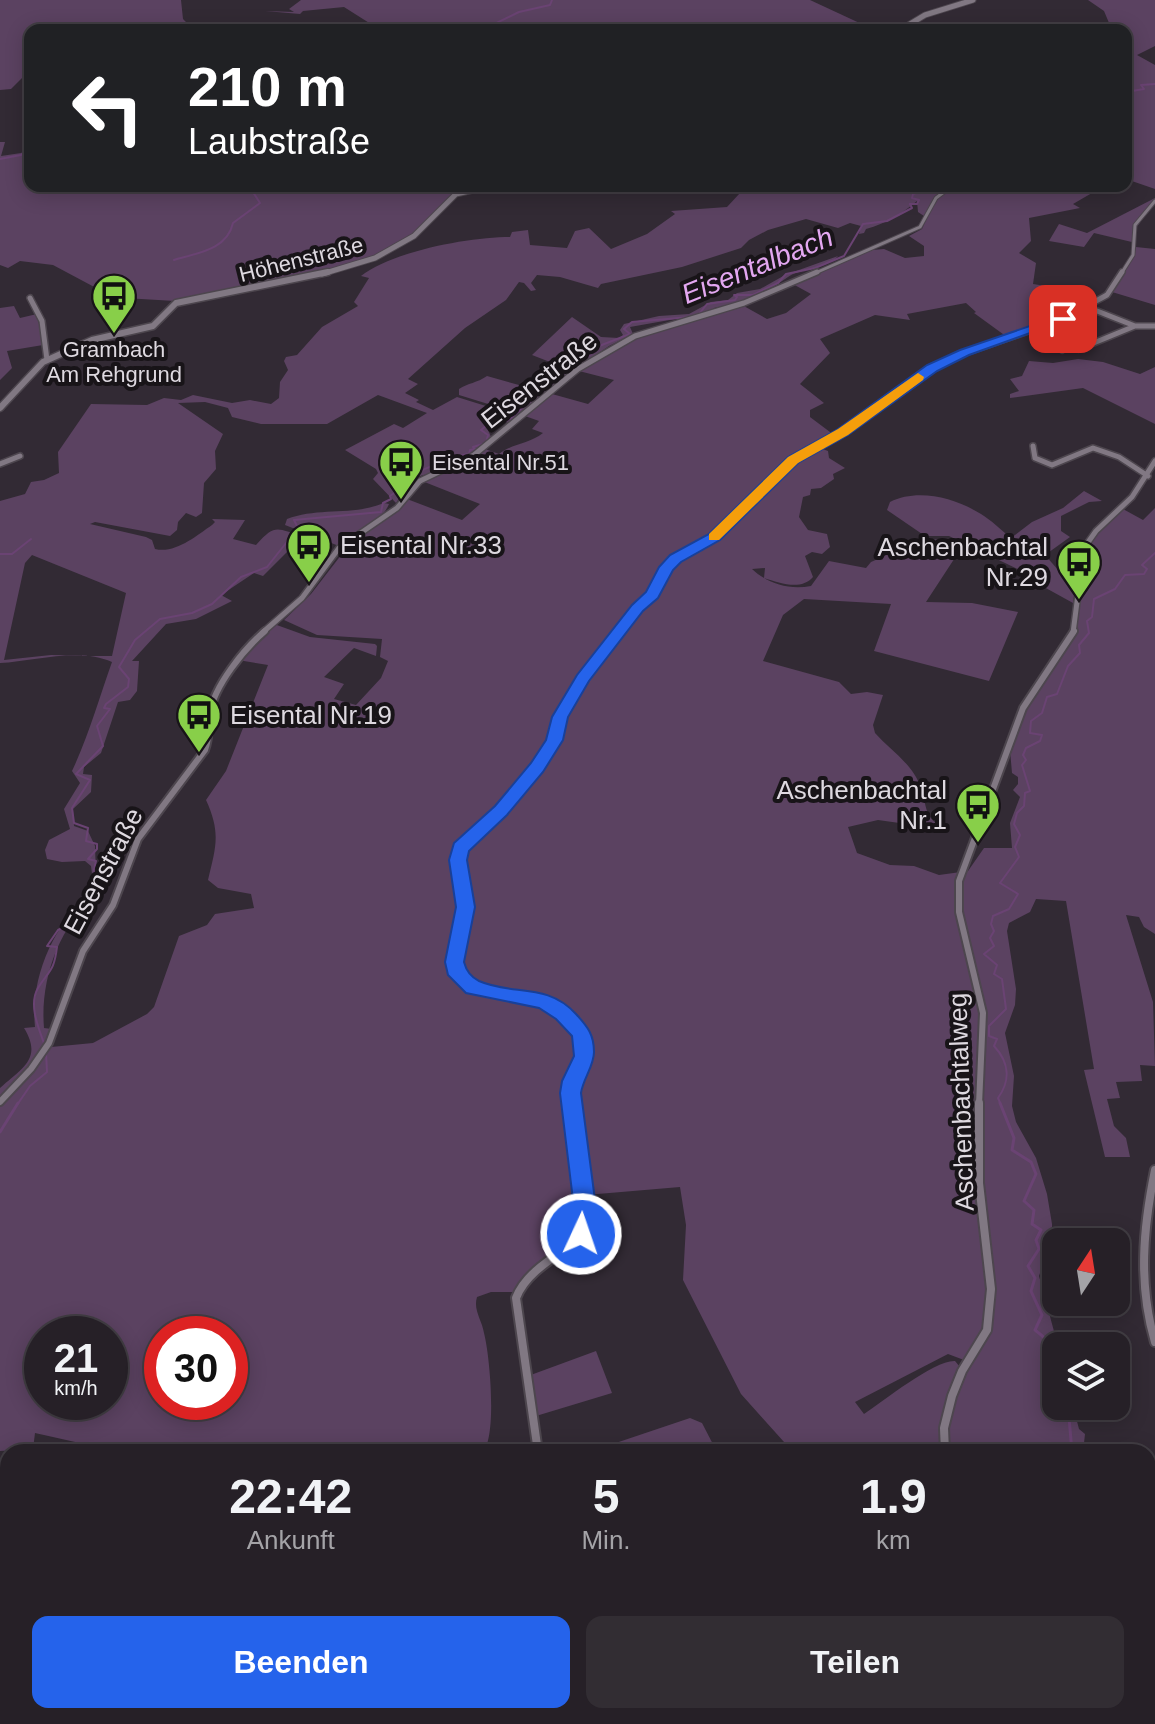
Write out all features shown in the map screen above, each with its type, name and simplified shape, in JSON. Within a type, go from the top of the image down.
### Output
[{"type":"street","points":[[910,24],[925,15],[973,0]]},
{"type":"street","name":"Höhenstraße","points":[[47,360],[92,340],[153,326],[176,303],[305,279],[391,252],[420,231],[443,204],[456,194],[465,192]]},
{"type":"street","name":"Eisenstraße","points":[[0,1102],[46,1047],[83,951],[113,905],[138,839],[208,745],[211,709],[223,680],[249,643],[302,598],[339,548],[397,508],[420,481],[474,455],[557,385],[607,351],[652,329],[705,317],[744,303],[920,228],[925,223],[934,197],[942,192]]},
{"type":"street","points":[[537,1444],[516,1298],[527,1279],[572,1245],[581,1234],[584,1200],[571,1093],[572,1081],[584,1056],[583,1039],[578,1028],[543,1001],[467,985],[457,975],[454,962],[465,911],[458,860],[460,848],[501,810],[537,768],[554,740],[560,717],[582,678],[637,608],[652,594],[666,567],[675,558],[715,537],[793,460],[843,432],[912,381],[953,357],[1031,330],[1087,307],[1107,295],[1134,251],[1135,225],[1155,201]]},
{"type":"street","points":[[0,408],[47,360],[42,321],[30,298]]},
{"type":"street","points":[[1087,307],[1135,326],[1155,326]]},
{"type":"street","points":[[1079,349],[1135,326]]},
{"type":"street","points":[[1031,330],[1059,349],[1049,351]]},
{"type":"street","points":[[1033,446],[1035,458],[1046,463],[1063,464],[1086,449],[1094,449],[1134,464],[1148,476]]},
{"type":"street","points":[[0,464],[20,456]]},
{"type":"street","name":"Aschenbachtalweg","points":[[945,1444],[944,1428],[962,1371],[987,1330],[991,1289],[977,1140],[983,1013],[959,912],[959,881],[1023,708],[1073,636],[1084,548],[1096,531],[1126,504],[1148,476],[1155,461]]},
{"type":"street","points":[[1155,1170],[1141,1257],[1146,1311],[1155,1342]]},
{"type":"shaded area","points":[[0,0],[181,0],[184,24],[24,24],[24,76],[11,89],[0,90]]},
{"type":"shaded area","points":[[301,0],[810,0],[862,24],[371,24],[344,7],[303,11],[300,14],[265,11],[294,12],[289,9]]},
{"type":"shaded area","points":[[1088,0],[1155,0],[1155,46],[1137,55],[1155,65],[1155,189],[1132,181],[1132,24],[1109,24],[1104,11]]},
{"type":"shaded area","points":[[0,142],[5,142],[1,156],[24,151],[24,192],[461,192],[452,195],[411,236],[372,257],[335,269],[175,301],[124,298],[98,289],[53,265],[20,261],[8,268],[0,265]]},
{"type":"shaded area","points":[[740,192],[1094,192],[1073,204],[1080,208],[1029,218],[1031,241],[1019,253],[1036,263],[1033,284],[1065,289],[1051,307],[1069,315],[1007,337],[974,313],[966,303],[907,314],[910,320],[875,315],[820,339],[830,353],[800,384],[824,403],[810,410],[810,417],[834,435],[815,446],[828,451],[829,458],[845,468],[833,474],[834,479],[821,488],[811,489],[810,495],[803,497],[799,517],[808,530],[827,534],[830,547],[822,554],[812,552],[805,556],[813,577],[796,585],[764,578],[787,586],[811,586],[829,561],[866,568],[871,562],[916,542],[939,540],[962,547],[926,602],[972,603],[1018,612],[989,681],[874,651],[891,604],[804,599],[783,615],[763,661],[839,682],[851,694],[867,692],[883,695],[873,725],[875,733],[913,772],[927,811],[936,823],[928,827],[878,820],[848,827],[857,853],[890,865],[914,866],[939,875],[968,871],[984,848],[1012,848],[1010,823],[1020,797],[1013,790],[1018,784],[1018,777],[1012,773],[1010,750],[1025,708],[1075,637],[1085,548],[1098,531],[1123,509],[1143,520],[1155,508],[1155,934],[1144,927],[1139,917],[1126,915],[1153,1002],[1155,1066],[1140,1065],[1142,1081],[1116,1082],[1120,1098],[1107,1099],[1114,1126],[1126,1138],[1130,1157],[1105,1157],[1084,1070],[1094,1069],[1066,901],[1036,899],[1030,912],[1009,923],[1007,931],[1016,989],[1015,1005],[1005,1033],[1014,1076],[1012,1106],[1016,1122],[1036,1158],[1052,1224],[1052,1228],[1042,1228],[1042,1267],[1039,1276],[1042,1316],[1050,1316],[1054,1332],[1042,1332],[1042,1420],[1077,1420],[1079,1429],[1085,1434],[1084,1444],[948,1444],[953,1406],[972,1363],[948,1354],[855,1402],[864,1414],[922,1374],[955,1361],[960,1367],[944,1408],[940,1444],[786,1444],[741,1394],[683,1280],[686,1225],[680,1187],[586,1195],[577,1237],[530,1272],[515,1292],[491,1292],[477,1297],[490,1377],[491,1413],[487,1444],[84,1444],[35,1433],[34,1444],[0,1444],[0,1107],[51,1047],[93,1043],[147,1014],[154,1007],[179,936],[207,925],[215,914],[254,908],[251,894],[218,888],[208,880],[216,840],[214,822],[206,800],[226,771],[268,665],[238,660],[274,624],[310,637],[375,644],[376,656],[354,648],[324,677],[344,684],[334,699],[356,705],[381,678],[388,661],[380,657],[382,639],[317,635],[284,620],[311,594],[345,550],[342,548],[407,499],[462,520],[480,504],[422,481],[485,449],[499,454],[538,437],[543,433],[532,429],[539,421],[525,416],[552,394],[588,404],[614,380],[579,371],[637,336],[742,305],[767,319],[786,313],[811,294],[791,283],[872,250],[884,249],[905,258],[924,256],[924,246],[909,236],[922,229],[927,218],[918,212],[917,201],[864,233],[859,234],[861,226],[850,223],[838,228],[806,219],[768,230],[741,248],[682,267],[601,284],[598,288],[560,277],[537,275],[531,283],[536,290],[531,291],[519,282],[506,300],[465,328],[408,379],[418,384],[405,393],[433,410],[457,397],[512,414],[515,419],[510,423],[500,421],[488,430],[492,439],[476,453],[438,471],[413,478],[396,503],[373,479],[378,473],[376,469],[345,450],[394,424],[403,428],[427,413],[378,395],[327,424],[261,424],[232,417],[228,408],[205,402],[178,403],[223,434],[215,451],[216,469],[204,483],[202,513],[196,517],[186,513],[170,536],[95,522],[90,524],[146,537],[152,540],[155,549],[163,550],[178,547],[192,539],[215,522],[212,519],[245,520],[233,539],[256,545],[268,533],[277,530],[303,536],[263,576],[254,573],[221,595],[232,601],[196,619],[166,624],[132,661],[139,661],[137,691],[130,700],[118,702],[101,753],[84,767],[83,774],[92,775],[91,792],[73,809],[74,826],[88,831],[95,846],[96,874],[92,874],[91,866],[85,861],[47,859],[45,850],[49,840],[70,829],[64,809],[80,783],[72,771],[112,662],[86,656],[112,656],[126,593],[32,555],[25,563],[4,660],[70,655],[0,663],[0,501],[25,494],[31,482],[59,473],[58,452],[91,404],[147,405],[164,398],[181,400],[193,395],[232,403],[250,400],[271,404],[279,398],[280,382],[288,370],[284,361],[286,357],[297,355],[322,327],[358,306],[354,302],[369,278],[361,276],[392,259],[432,247],[510,237],[512,232],[528,230],[530,245],[567,248],[575,231],[589,228],[611,249],[647,234],[675,214],[671,211],[727,207]],"holes":[[[765,568],[764,578],[752,569]]]},
{"type":"shaded area","points":[[1155,198],[1136,228],[1136,243],[1094,233],[1084,247],[1049,241],[1059,224],[1087,233]]},
{"type":"shaded area","points":[[1136,247],[1155,249],[1155,305],[1112,292],[1134,256]]},
{"type":"shaded area","points":[[838,256],[827,264],[793,274],[771,288],[714,308],[709,313],[630,327],[633,334],[577,368],[521,414],[459,395],[459,389],[487,376],[537,390],[568,369],[532,355],[572,317],[601,337],[619,338],[623,335],[620,330],[624,324],[659,316],[689,314],[711,302],[728,300],[737,293],[760,289],[785,275]]},
{"type":"shaded area","points":[[14,306],[20,318],[37,314],[43,345],[7,351],[12,368],[0,380],[0,308]]},
{"type":"shaded area","points":[[1078,359],[1103,362],[1140,374],[1155,367],[1155,424],[1083,388],[1010,398],[1010,394],[1019,391],[1010,379],[1022,376],[1029,361],[1053,363]]},
{"type":"shaded area","points":[[1084,491],[1102,501],[1089,502],[1061,516],[1061,531],[1070,537],[1045,555],[1059,571],[1069,575],[1074,558],[1079,559],[1073,603],[1024,576],[1026,573],[949,536],[925,536],[887,510],[890,502],[912,496],[948,499],[971,508],[1011,538],[1032,522],[1063,508]]},
{"type":"shaded area","points":[[389,504],[380,516],[339,546],[285,525],[287,519],[299,515],[361,509]]},
{"type":"shaded area","points":[[88,896],[95,897],[82,909],[62,939],[49,974],[44,1028],[52,1029],[23,1074],[0,1097],[0,1088],[31,1055],[24,1028],[35,1027],[36,991],[46,956],[64,923]]},
{"type":"shaded area","points":[[596,1351],[612,1393],[536,1416],[528,1376]]},
{"type":"shaded area","points":[[690,1418],[702,1423],[713,1444],[613,1444]]},
{"type":"waterway","points":[[494,24],[519,12],[550,5],[552,0]]},
{"type":"waterway","name":"Eisentalbach","points":[[1132,91],[1144,89],[1141,85],[1155,84]]},
{"type":"waterway","points":[[0,159],[24,153]]},
{"type":"waterway","points":[[174,260],[218,245],[230,232],[233,223],[260,203],[253,192]]},
{"type":"waterway","name":"Eisentalbach","points":[[699,314],[707,304],[735,300],[737,297],[734,295],[753,295],[778,283],[786,274],[815,268],[844,256],[863,224],[887,221],[912,208],[910,204],[917,204],[919,200],[912,198],[913,194],[919,192]]},
{"type":"waterway","name":"Eisentalbach","points":[[45,1046],[34,1002],[56,955],[57,947],[47,946],[58,930],[76,921],[83,896],[100,885],[94,870],[96,861],[88,859],[97,849],[97,844],[86,841],[88,828],[74,823],[72,808],[90,780],[76,774],[103,746],[97,726],[110,709],[104,708],[106,704],[128,687],[129,679],[119,667],[135,640],[160,619],[192,613],[212,604],[241,577],[267,567],[298,528],[294,520],[381,512],[383,503],[391,499],[390,496],[397,491],[404,478],[469,454],[470,450],[475,449],[473,447],[486,443],[488,435],[481,430],[492,421],[511,419],[539,390],[595,351],[594,348],[630,334],[624,329],[632,322],[690,317]]},
{"type":"waterway","points":[[0,554],[12,554],[31,539]]},
{"type":"waterway","points":[[1001,1105],[998,1098],[1005,1085],[1006,1071],[1003,1058],[994,1046],[997,1039],[989,1036],[989,1026],[1006,1009],[1002,979],[994,974],[997,965],[984,954],[994,946],[990,938],[994,931],[991,924],[993,916],[1009,909],[1018,894],[1000,883],[1019,857],[1015,847],[1020,835],[1014,824],[1017,813],[1024,806],[1025,793],[1030,791],[1022,765],[1026,760],[1023,755],[1026,748],[1040,741],[1042,735],[1030,733],[1031,721],[1042,713],[1047,697],[1057,694],[1068,666],[1080,653],[1079,645],[1089,633],[1087,621],[1092,617],[1094,599],[1115,589],[1125,575],[1144,574],[1147,569],[1142,565],[1155,553]]},
{"type":"waterway","name":"Eisentalbach","points":[[17,1105],[30,1086],[47,1072],[46,1052]]},
{"type":"waterway","name":"Eisentalbach","points":[[0,1132],[18,1103]]},
{"type":"waterway","points":[[1000,1103],[1014,1138],[1012,1150],[1031,1162],[1036,1174],[1024,1201],[1034,1210],[1032,1224],[1041,1230],[1036,1240],[1039,1249],[1028,1266],[1035,1278],[1031,1291],[1042,1315],[1035,1330],[1042,1336]]},
{"type":"waterway","points":[[1069,1420],[1071,1444]]},
{"type":"slow traffic","points":[[714,537],[793,460],[843,432],[918,377]]},
{"type":"place","name":"Grambach Am Rehgrund","points":[[114,335]]},
{"type":"place","name":"Eisental Nr.51","points":[[401,501]]},
{"type":"place","name":"Eisental Nr.33","points":[[309,584]]},
{"type":"place","name":"Aschenbachtal Nr.29","points":[[1079,601]]},
{"type":"place","name":"Eisental Nr.19","points":[[199,754]]},
{"type":"place","name":"Aschenbachtal Nr.1","points":[[978,844]]},
{"type":"route","points":[[581,1234],[584,1200],[571,1086],[584,1056],[582,1033],[563,1014],[543,1001],[521,994],[473,988],[457,975],[454,962],[465,915],[458,860],[460,848],[501,810],[537,768],[554,740],[560,717],[582,678],[637,608],[652,594],[666,567],[675,558],[715,537],[793,460],[843,432],[932,368],[964,353],[1063,319]]}]
